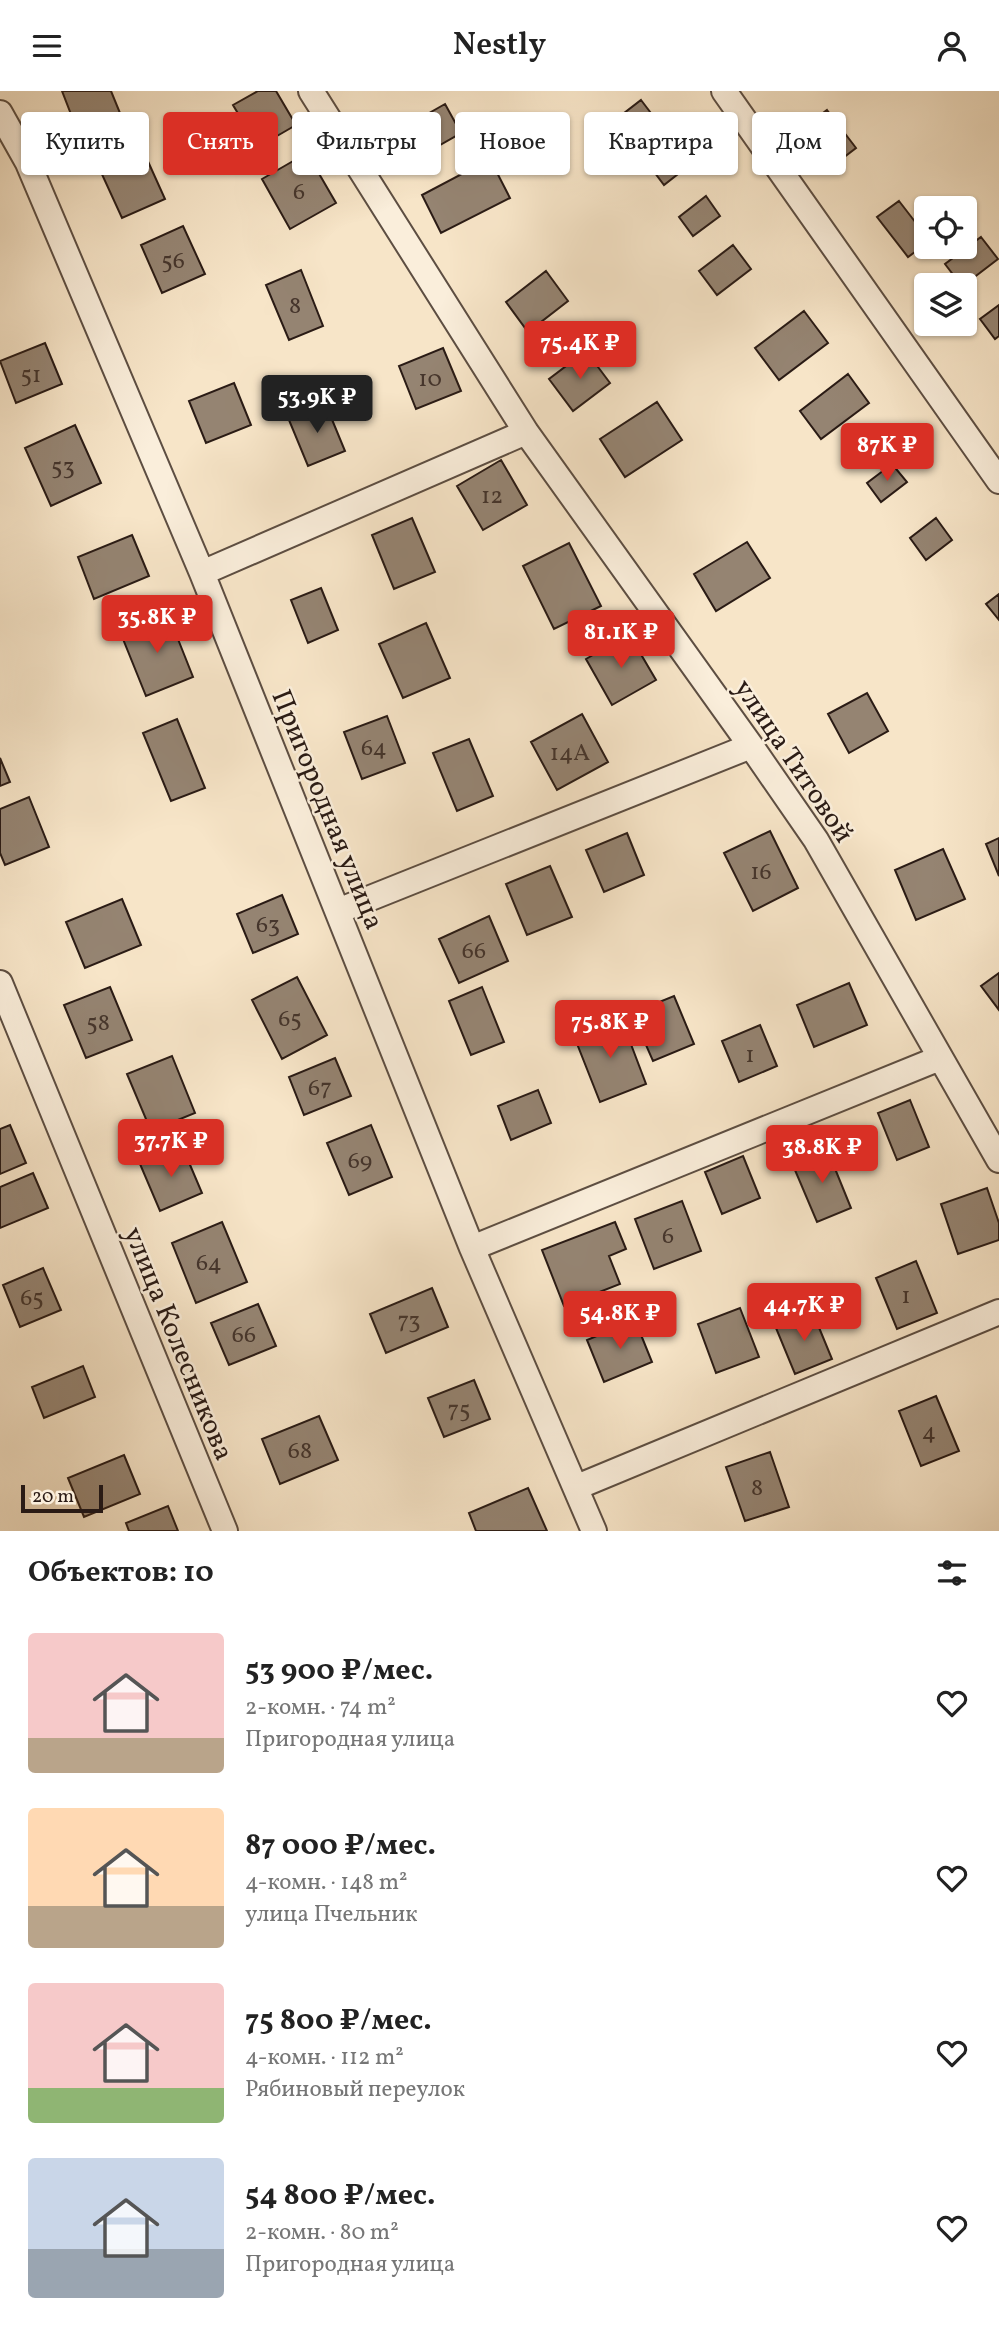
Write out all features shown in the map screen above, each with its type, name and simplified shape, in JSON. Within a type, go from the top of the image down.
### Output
[{"type":"street","name":"улица Титовой","points":[[312,91],[526,432],[816,841],[999,1160]]},
{"type":"street","points":[[724,91],[999,481]]},
{"type":"street","name":"Пригородная улица","points":[[0,113],[28,163],[202,573],[472,1248],[594,1531]]},
{"type":"street","points":[[202,573],[526,432]]},
{"type":"street","points":[[338,911],[751,746]]},
{"type":"street","name":"улица Колесникова","points":[[0,983],[225,1531]]},
{"type":"street","points":[[472,1248],[940,1058]]},
{"type":"street","points":[[577,1487],[999,1312]]},
{"type":"building","points":[[62,91],[111,91],[120,112],[70,112]]},
{"type":"building","points":[[258,91],[276,91],[292,118],[292,127],[278,135],[278,112],[237,112],[233,105]]},
{"type":"building","points":[[641,100],[650,112],[625,112]]},
{"type":"building","points":[[445,104],[455,122],[455,136],[441,144],[441,112],[431,112]]},
{"type":"building","points":[[846,135],[856,148],[846,156]]},
{"type":"building","points":[[292,162],[292,175],[320,175],[336,203],[290,229],[262,179],[269,175],[278,175],[278,170]]},
{"type":"building","points":[[149,164],[165,199],[122,218],[102,175],[149,175]]},
{"type":"building","points":[[460,175],[498,175],[510,198],[441,233],[422,195]]},
{"type":"building","points":[[656,175],[677,175],[664,185]]},
{"type":"building","points":[[706,196],[720,216],[693,236],[679,217]]},
{"type":"building","points":[[899,201],[914,220],[914,253],[908,257],[877,217]]},
{"type":"building","points":[[183,226],[205,274],[162,293],[141,245]]},
{"type":"building","points":[[981,237],[998,259],[977,275],[952,273],[945,264],[952,259],[977,259],[977,240]]},
{"type":"building","points":[[733,245],[751,269],[717,295],[699,271]]},
{"type":"building","points":[[301,270],[323,326],[289,340],[266,285]]},
{"type":"building","points":[[546,271],[568,301],[528,332],[506,302]]},
{"type":"building","points":[[999,305],[999,336],[995,339],[980,319]]},
{"type":"building","points":[[804,311],[828,343],[779,380],[755,348]]},
{"type":"building","points":[[45,343],[62,384],[16,403],[0,361]]},
{"type":"building","points":[[443,348],[461,391],[416,409],[399,366]]},
{"type":"building","points":[[586,351],[610,383],[573,411],[549,379]]},
{"type":"building","points":[[848,374],[869,403],[821,439],[800,411]]},
{"type":"building","points":[[234,383],[251,425],[206,443],[189,401]]},
{"type":"building","points":[[657,402],[682,440],[625,477],[600,439]]},
{"type":"building","points":[[326,405],[345,451],[308,466],[289,420]]},
{"type":"building","points":[[75,425],[101,483],[51,506],[25,448]]},
{"type":"building","points":[[501,460],[527,505],[483,530],[457,486]]},
{"type":"building","points":[[892,464],[907,482],[881,502],[867,483]]},
{"type":"building","points":[[412,518],[435,572],[394,589],[372,535]]},
{"type":"building","points":[[936,518],[952,540],[926,560],[910,538]]},
{"type":"building","points":[[132,535],[149,576],[94,599],[78,557]]},
{"type":"building","points":[[747,542],[770,578],[716,611],[694,574]]},
{"type":"building","points":[[569,543],[601,606],[554,629],[523,566]]},
{"type":"building","points":[[321,588],[338,630],[308,643],[291,600]]},
{"type":"building","points":[[999,594],[999,620],[986,604]]},
{"type":"building","points":[[168,614],[193,677],[146,696],[121,634]]},
{"type":"building","points":[[426,623],[450,678],[403,698],[379,644]]},
{"type":"building","points":[[629,634],[656,680],[612,705],[586,659]]},
{"type":"building","points":[[867,693],[888,731],[849,753],[828,714]]},
{"type":"building","points":[[582,714],[608,762],[557,790],[531,742]]},
{"type":"building","points":[[387,716],[405,763],[362,779],[344,732]]},
{"type":"building","points":[[177,719],[205,788],[171,801],[143,733]]},
{"type":"building","points":[[469,739],[493,796],[457,811],[433,753]]},
{"type":"building","points":[[0,758],[10,782],[0,786]]},
{"type":"building","points":[[29,797],[49,847],[5,865],[0,853],[0,809]]},
{"type":"building","points":[[770,831],[798,888],[753,911],[724,853]]},
{"type":"building","points":[[627,833],[644,875],[604,892],[586,850]]},
{"type":"building","points":[[999,838],[999,876],[986,844]]},
{"type":"building","points":[[943,849],[965,899],[916,920],[895,870]]},
{"type":"building","points":[[550,866],[572,917],[527,935],[506,884]]},
{"type":"building","points":[[282,895],[298,934],[253,953],[237,914]]},
{"type":"building","points":[[122,899],[141,945],[85,968],[66,922]]},
{"type":"building","points":[[489,916],[508,961],[459,983],[439,939]]},
{"type":"building","points":[[999,973],[999,1010],[981,986]]},
{"type":"building","points":[[297,977],[327,1035],[282,1059],[252,1000]]},
{"type":"building","points":[[849,983],[867,1025],[814,1047],[797,1005]]},
{"type":"building","points":[[110,987],[132,1040],[86,1058],[64,1005]]},
{"type":"building","points":[[482,987],[504,1042],[471,1055],[449,1001]]},
{"type":"building","points":[[674,996],[694,1044],[653,1061],[632,1013]]},
{"type":"building","points":[[621,1018],[646,1084],[600,1102],[574,1036]]},
{"type":"building","points":[[760,1025],[777,1066],[739,1082],[722,1041]]},
{"type":"building","points":[[172,1056],[195,1113],[151,1131],[127,1074]]},
{"type":"building","points":[[335,1058],[351,1096],[304,1115],[289,1077]]},
{"type":"building","points":[[538,1090],[551,1123],[511,1140],[498,1106]]},
{"type":"building","points":[[910,1100],[929,1147],[897,1160],[878,1113]]},
{"type":"building","points":[[10,1125],[26,1163],[0,1174],[0,1129]]},
{"type":"building","points":[[371,1125],[392,1177],[349,1195],[327,1143]]},
{"type":"building","points":[[182,1146],[202,1193],[160,1211],[140,1164]]},
{"type":"building","points":[[827,1149],[851,1208],[817,1222],[792,1163]]},
{"type":"building","points":[[743,1156],[760,1198],[722,1214],[705,1172]]},
{"type":"building","points":[[33,1173],[48,1208],[0,1228],[0,1187]]},
{"type":"building","points":[[987,1188],[999,1223],[999,1240],[958,1254],[941,1204]]},
{"type":"building","points":[[682,1201],[701,1251],[654,1269],[635,1219]]},
{"type":"building","points":[[222,1222],[247,1282],[196,1303],[172,1243]]},
{"type":"building","points":[[615,1222],[626,1249],[609,1256],[620,1284],[564,1306],[542,1250]]},
{"type":"building","points":[[916,1261],[937,1313],[897,1329],[876,1278]]},
{"type":"building","points":[[43,1268],[61,1310],[20,1327],[3,1285]]},
{"type":"building","points":[[432,1288],[448,1327],[386,1353],[370,1314]]},
{"type":"building","points":[[258,1304],[276,1346],[229,1365],[211,1323]]},
{"type":"building","points":[[740,1308],[759,1357],[716,1373],[698,1324]]},
{"type":"building","points":[[813,1313],[832,1359],[795,1374],[776,1328]]},
{"type":"building","points":[[635,1320],[652,1362],[604,1382],[587,1340]]},
{"type":"building","points":[[83,1366],[95,1397],[44,1418],[32,1387]]},
{"type":"building","points":[[474,1380],[490,1419],[444,1437],[428,1398]]},
{"type":"building","points":[[936,1396],[959,1451],[921,1466],[899,1411]]},
{"type":"building","points":[[319,1416],[338,1460],[280,1484],[262,1439]]},
{"type":"building","points":[[770,1452],[789,1507],[745,1521],[726,1467]]},
{"type":"building","points":[[124,1455],[140,1494],[84,1517],[68,1478]]},
{"type":"building","points":[[528,1488],[547,1531],[476,1531],[469,1513]]},
{"type":"building","points":[[168,1506],[178,1531],[129,1531],[126,1523]]}]
